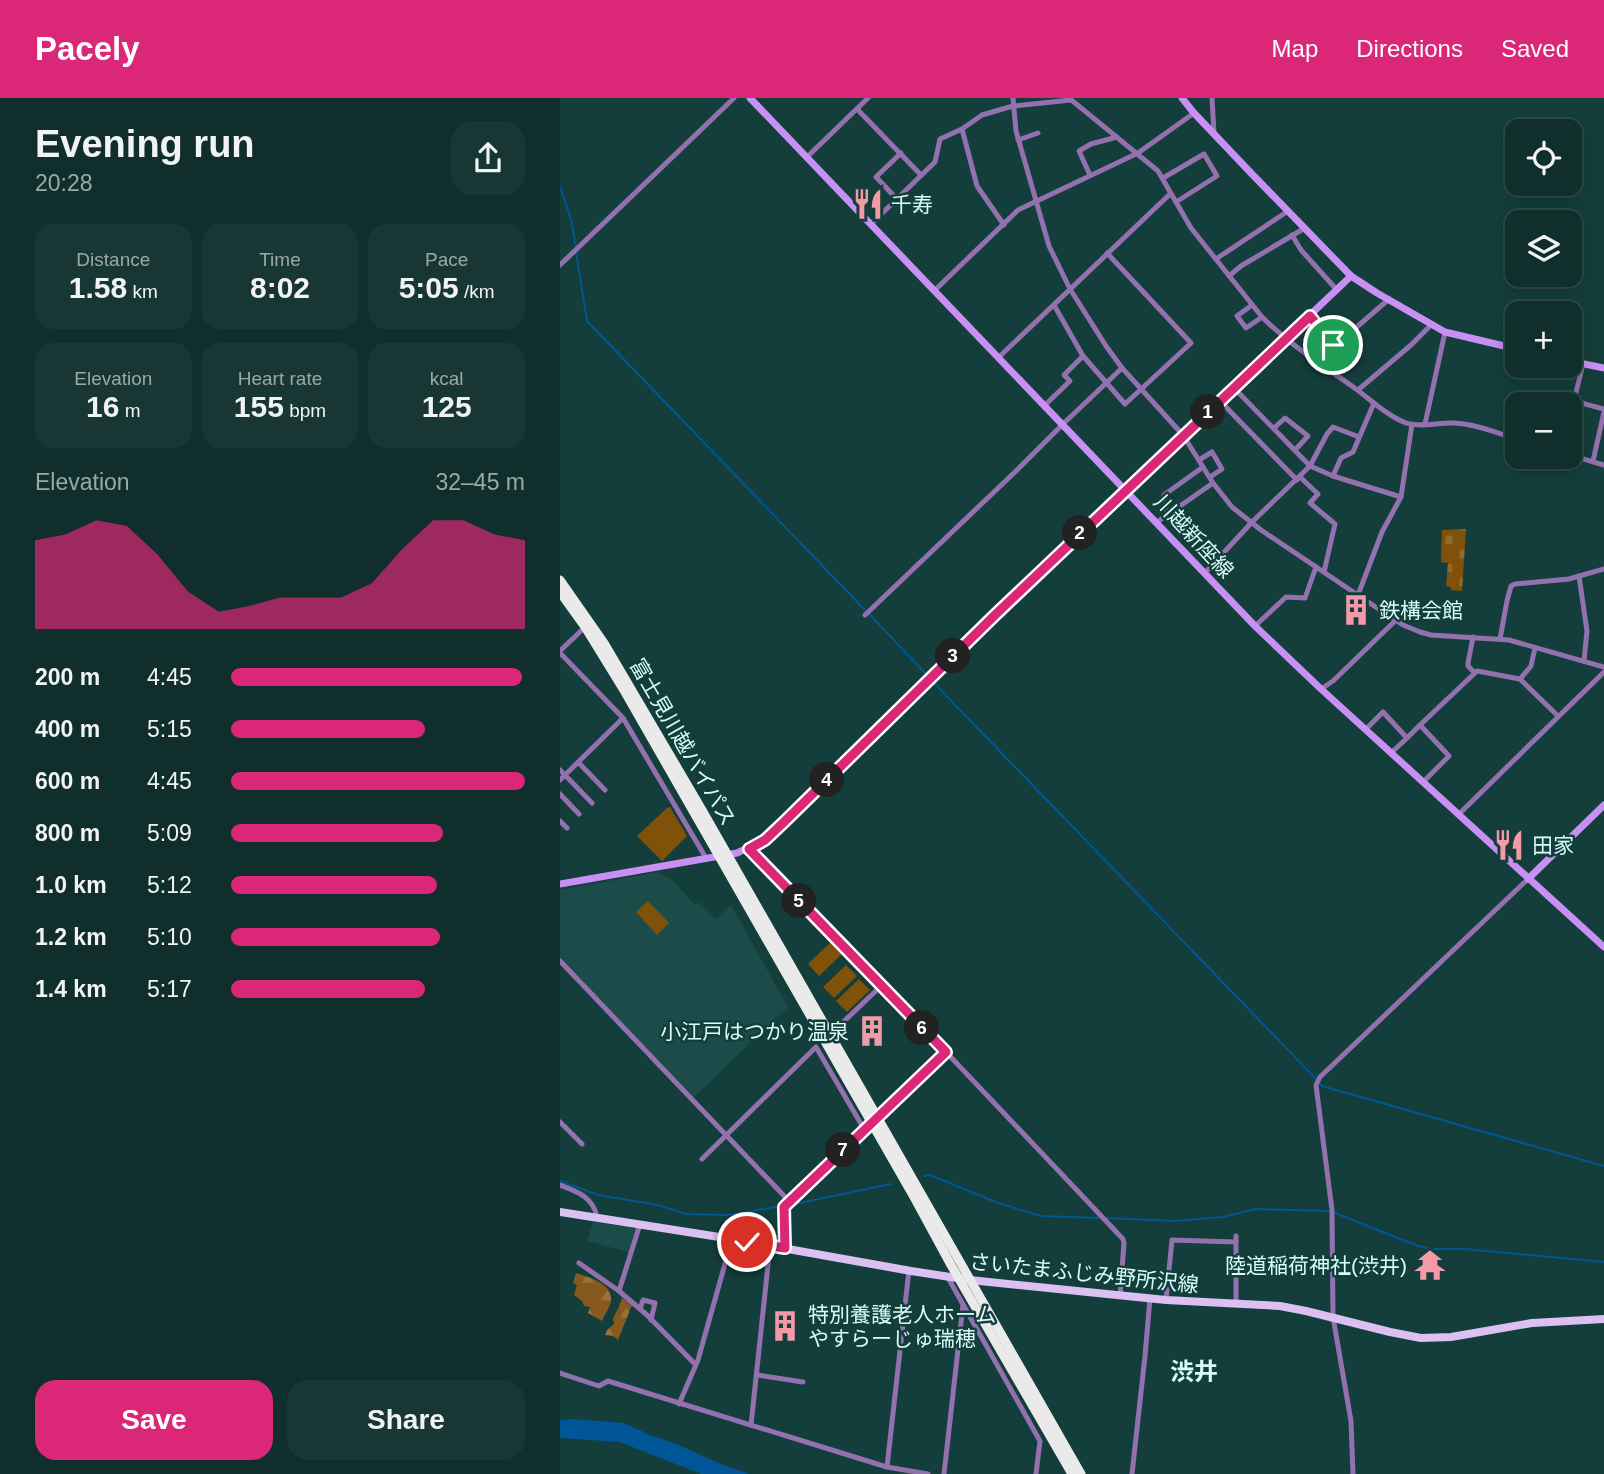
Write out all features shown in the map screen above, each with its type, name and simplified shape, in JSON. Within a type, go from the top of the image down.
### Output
[{"type":"highway","name":"富士見川越バイパス","points":[[560,580],[604,643],[728,855],[871,1123],[970,1280],[1081,1474]]},
{"type":"highway","name":"富士見川越バイパス","points":[[560,592],[625,692],[1072,1474]]},
{"type":"main road","name":"さいたまふじみ野所沢線","points":[[560,1212],[970,1280],[1166,1300],[1280,1306],[1404,1335],[1442,1338],[1532,1323],[1604,1319]]},
{"type":"street","points":[[560,265],[734,98]]},
{"type":"street","name":"川越新座線","points":[[750,98],[1255,625],[1321,690],[1604,947]]},
{"type":"street","points":[[807,157],[868,98]]},
{"type":"street","points":[[1013,98],[1016,131],[1035,203],[1049,246],[1070,289],[1122,368],[1183,435],[1211,480],[1232,507],[1358,595],[1420,632],[1500,639],[1584,661],[1604,669],[1458,815]]},
{"type":"street","points":[[1182,98],[1352,275],[1446,332],[1505,346]]},
{"type":"street","points":[[1212,98],[1214,134]]},
{"type":"street","points":[[871,224],[935,162],[940,139],[982,115],[1013,106],[1070,99],[1158,171],[1191,228],[1262,317],[1286,338],[1396,418],[1412,424],[1463,424],[1505,436]]},
{"type":"street","points":[[857,109],[921,175]]},
{"type":"street","points":[[934,290],[1018,210],[1138,153],[1194,113]]},
{"type":"street","points":[[962,128],[978,186],[1004,225]]},
{"type":"street","points":[[1018,140],[1038,133]]},
{"type":"street","points":[[1090,175],[1079,151],[1091,144],[1117,137]]},
{"type":"street","points":[[897,199],[876,177],[901,153]]},
{"type":"street","points":[[1163,178],[1204,153],[1217,176],[1176,202]]},
{"type":"street","points":[[999,357],[1170,194]]},
{"type":"street","points":[[1216,259],[1288,211]]},
{"type":"street","points":[[1229,276],[1241,265],[1304,228]]},
{"type":"street","points":[[1292,235],[1301,250],[1337,289]]},
{"type":"street","points":[[1054,305],[1083,356],[1125,404],[1191,343],[1107,253]]},
{"type":"street","points":[[560,884],[728,855],[749,849],[765,840],[1126,489],[1352,275]]},
{"type":"street","points":[[1310,316],[1335,346],[1389,299]]},
{"type":"street","points":[[1252,305],[1237,316],[1245,328],[1262,317]]},
{"type":"street","points":[[1358,390],[1432,324]]},
{"type":"street","points":[[1425,424],[1446,332]]},
{"type":"street","points":[[1045,405],[1070,381],[1064,375],[1083,356]]},
{"type":"street","points":[[1576,392],[1583,363],[1604,368]]},
{"type":"street","points":[[864,615],[1122,368]]},
{"type":"street","points":[[1234,387],[1310,467],[1401,497]]},
{"type":"street","points":[[1220,401],[1298,479],[1318,494],[1310,503],[1335,524],[1324,572]]},
{"type":"street","points":[[1333,476],[1340,458],[1353,452],[1374,402]]},
{"type":"street","points":[[1582,404],[1604,411],[1593,461]]},
{"type":"street","points":[[1274,428],[1284,418],[1308,436],[1295,450]]},
{"type":"street","points":[[1358,595],[1382,532],[1401,497],[1412,424]]},
{"type":"street","points":[[1205,573],[1252,522],[1310,467],[1327,434],[1334,427],[1359,437]]},
{"type":"street","points":[[1157,522],[1222,469],[1212,452],[1199,460]]},
{"type":"street","points":[[1582,458],[1604,465]]},
{"type":"street","points":[[1167,513],[1164,495],[1203,467]]},
{"type":"street","points":[[1255,625],[1286,597],[1305,597],[1316,566]]},
{"type":"street","points":[[1500,639],[1511,586],[1550,582],[1604,569]]},
{"type":"street","points":[[1579,576],[1587,631],[1584,661]]},
{"type":"street","points":[[1321,690],[1396,620]]},
{"type":"street","points":[[585,627],[560,652],[623,718],[706,859]]},
{"type":"street","points":[[1473,637],[1468,667],[1474,672]]},
{"type":"street","points":[[1520,679],[1531,666],[1535,648]]},
{"type":"street","points":[[1391,753],[1477,671],[1520,679],[1558,716]]},
{"type":"street","points":[[1366,729],[1383,712],[1407,738]]},
{"type":"street","points":[[592,803],[562,775],[623,718]]},
{"type":"street","points":[[1420,725],[1449,756],[1423,782]]},
{"type":"street","points":[[578,762],[605,790]]},
{"type":"street","points":[[560,794],[579,814]]},
{"type":"street","points":[[1353,1474],[1351,1421],[1333,1317],[1332,1210],[1315,1092],[1319,1079],[1604,805]]},
{"type":"street","points":[[560,821],[567,828]]},
{"type":"street","points":[[749,849],[1123,1239],[1120,1296]]},
{"type":"street","points":[[1597,940],[1604,933]]},
{"type":"street","points":[[560,961],[790,1202]]},
{"type":"street","points":[[839,1026],[881,986]]},
{"type":"street","points":[[702,1159],[817,1047],[871,1123]]},
{"type":"street","points":[[785,1248],[784,1207],[946,1052]]},
{"type":"street","points":[[560,1122],[582,1144]]},
{"type":"street","points":[[560,1185],[586,1197],[593,1204],[597,1217]]},
{"type":"street","points":[[619,1291],[640,1224]]},
{"type":"street","points":[[679,1404],[698,1360],[732,1239]]},
{"type":"street","points":[[1166,1300],[1172,1240],[1236,1239],[1236,1304]]},
{"type":"street","points":[[751,1425],[771,1246]]},
{"type":"street","points":[[579,1263],[640,1309],[695,1364]]},
{"type":"street","points":[[887,1467],[908,1270]]},
{"type":"street","points":[[947,1276],[1040,1441],[1036,1474]]},
{"type":"street","points":[[1132,1474],[1150,1298]]},
{"type":"street","points":[[640,1309],[643,1300],[655,1303],[651,1320]]},
{"type":"street","points":[[944,1474],[963,1305]]},
{"type":"street","points":[[560,1373],[599,1386],[608,1381],[887,1467],[928,1474]]},
{"type":"street","points":[[757,1375],[803,1382]]},
{"type":"shaded area","points":[[658,872],[673,881],[695,905],[699,902],[716,919],[731,905],[788,1007],[693,1098],[560,959],[560,890]]},
{"type":"shaded area","points":[[593,1222],[636,1228],[629,1252],[587,1241]]},
{"type":"green space","points":[[1466,529],[1462,591],[1451,590],[1451,587],[1446,586],[1448,563],[1441,562],[1442,530]]},
{"type":"green space","points":[[670,807],[687,836],[662,861],[637,836]]},
{"type":"green space","points":[[648,901],[669,923],[657,935],[636,912]]},
{"type":"green space","points":[[831,942],[842,954],[819,976],[808,964]]},
{"type":"green space","points":[[846,965],[857,976],[834,998],[823,987]]},
{"type":"green space","points":[[859,979],[870,990],[847,1012],[836,1001]]},
{"type":"green space","points":[[576,1273],[608,1289],[610,1305],[602,1321],[588,1313],[590,1307],[584,1306],[574,1295]]},
{"type":"green space","points":[[622,1298],[632,1305],[618,1340],[605,1335],[614,1324],[613,1318]]},
{"type":"water","points":[[560,1420],[624,1423],[749,1474],[701,1474],[620,1442],[560,1438]]},
{"type":"waterway","points":[[560,187],[571,219],[576,247]]},
{"type":"waterway","points":[[576,252],[587,321],[865,610]]},
{"type":"waterway","points":[[869,614],[926,674]]},
{"type":"waterway","points":[[935,684],[1316,1079]]},
{"type":"waterway","points":[[1319,1083],[1604,1166]]},
{"type":"waterway","points":[[924,1176],[930,1175],[998,1203],[1041,1216],[1100,1218]]},
{"type":"waterway","points":[[560,1181],[598,1195],[658,1205],[686,1214],[728,1215],[781,1206]]},
{"type":"waterway","points":[[790,1205],[891,1184]]},
{"type":"waterway","points":[[1106,1218],[1176,1221],[1223,1217],[1255,1209],[1330,1211]]},
{"type":"waterway","points":[[1335,1213],[1432,1249],[1465,1249],[1604,1262]]},
{"type":"place","name":"千寿","points":[[868,204]]},
{"type":"place","name":"鉄構会館","points":[[1356,610]]},
{"type":"place","name":"田家","points":[[1509,845]]},
{"type":"place","name":"小江戸はつかり温泉","points":[[872,1031]]},
{"type":"place","name":"陸道稲荷神社(渋井)","points":[[1430,1265]]},
{"type":"place","name":"特別養護老人ホーム やすらーじゅ瑞穂","points":[[785,1326]]},
{"type":"district","name":"渋井","points":[[1194,1371]]},
{"type":"route","points":[[747,1242],[785,1248],[784,1207],[946,1052],[749,849],[765,840],[783,823],[995,615],[1310,316],[1333,345]]}]
